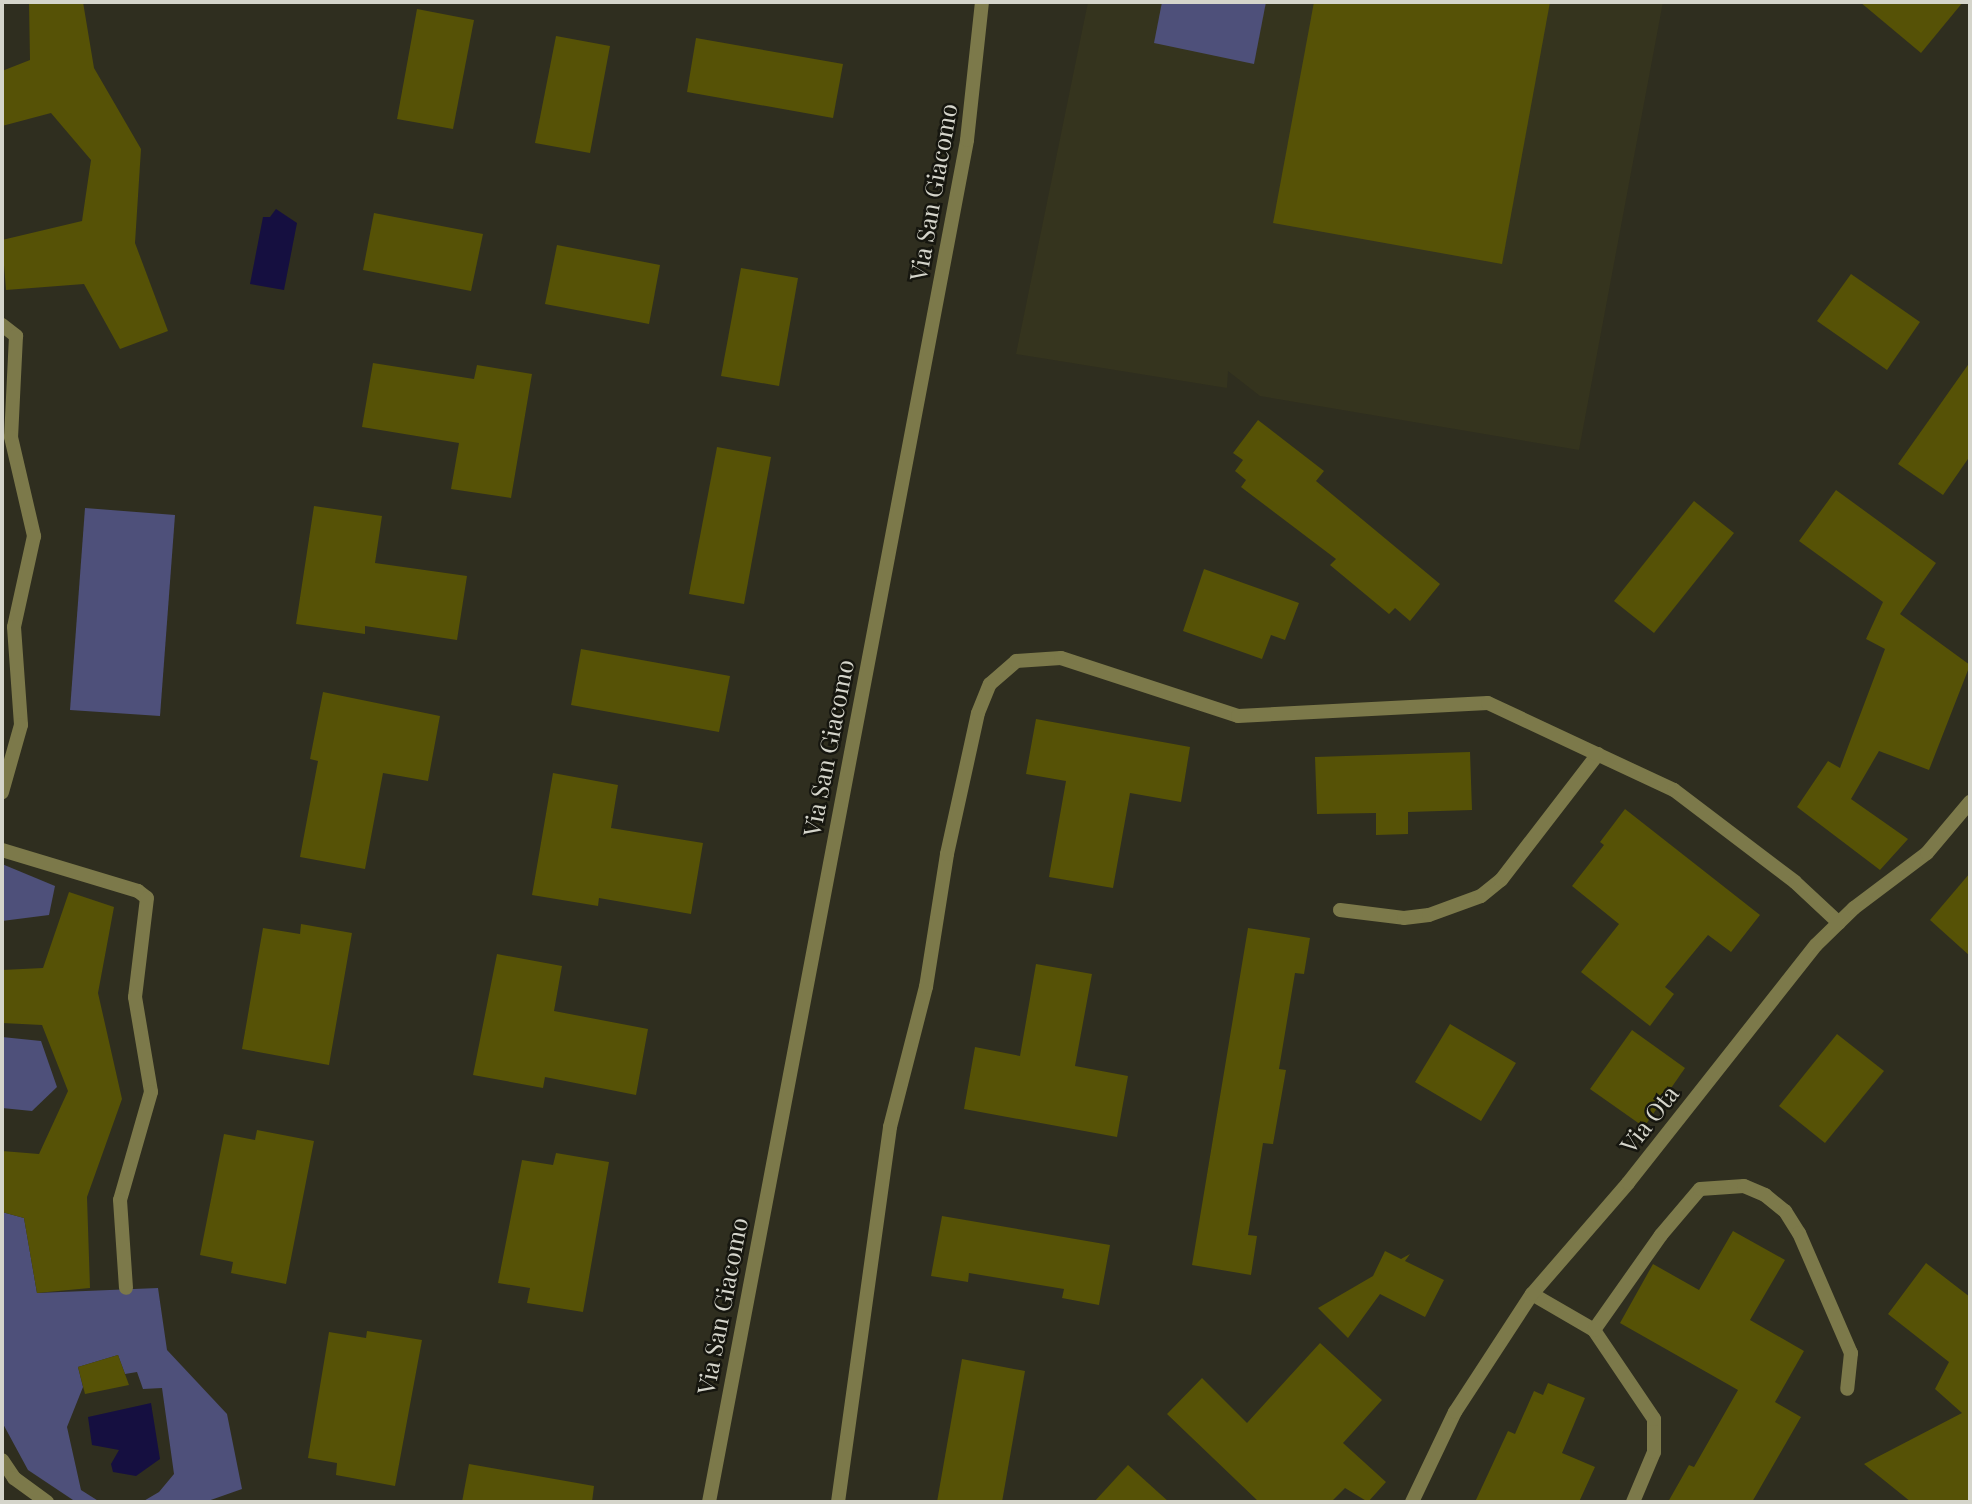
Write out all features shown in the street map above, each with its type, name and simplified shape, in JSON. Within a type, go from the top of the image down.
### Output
[{"type":"street","name":"Via San Giacomo","points":[[709,1502],[965,153],[982,2]]},
{"type":"street","points":[[2,325],[16,336],[10,437],[34,536],[14,627],[21,725],[2,792]]},
{"type":"street","points":[[838,1502],[890,1127],[926,987],[947,854],[978,713],[1001,672],[1016,661],[1060,658],[1238,716],[1488,703],[1674,790],[1795,882],[1839,923]]},
{"type":"street","points":[[1340,910],[1416,917],[1455,909],[1481,896],[1501,880],[1598,754]]},
{"type":"street","name":"Via Ota","points":[[1412,1502],[1455,1412],[1532,1294],[1628,1183],[1816,945],[1927,852],[1970,802]]},
{"type":"street","points":[[2,850],[138,891],[147,898],[135,997],[151,1092],[120,1199],[126,1288]]},
{"type":"street","points":[[1594,1330],[1661,1234],[1700,1189],[1744,1186],[1765,1195],[1785,1211],[1799,1233],[1851,1353],[1847,1389]]},
{"type":"street","points":[[1532,1294],[1594,1330],[1654,1419],[1654,1452],[1633,1502]]},
{"type":"street","points":[[2,1460],[13,1478],[47,1502]]},
{"type":"shaded area","points":[[1088,2],[1663,2],[1579,450],[1260,396],[1228,371],[1227,388],[1016,354]]},
{"type":"shaded area","points":[[1162,2],[1266,2],[1254,64],[1154,43]]},
{"type":"shaded area","points":[[276,209],[297,223],[284,290],[250,284],[263,217],[270,217]]},
{"type":"shaded area","points":[[85,508],[175,515],[160,716],[70,710]]},
{"type":"shaded area","points":[[2,864],[55,886],[49,915],[2,921]]},
{"type":"shaded area","points":[[2,1037],[41,1041],[57,1087],[32,1111],[2,1108]]},
{"type":"shaded area","points":[[2,1212],[24,1218],[37,1293],[158,1288],[167,1350],[227,1414],[242,1489],[205,1502],[142,1502],[159,1492],[174,1474],[162,1388],[143,1389],[137,1372],[125,1374],[118,1355],[78,1367],[83,1387],[67,1427],[81,1490],[100,1502],[76,1502],[28,1470],[2,1422]]},
{"type":"shaded area","points":[[151,1403],[160,1459],[136,1476],[113,1472],[111,1464],[119,1450],[92,1445],[88,1417]]},
{"type":"building","points":[[29,2],[83,2],[94,68],[141,149],[135,243],[168,331],[120,349],[84,284],[6,290],[2,240],[82,221],[91,160],[51,113],[2,126],[2,71],[30,60]]},
{"type":"building","points":[[1314,2],[1550,2],[1502,264],[1273,223]]},
{"type":"building","points":[[1860,2],[1963,2],[1921,53]]},
{"type":"building","points":[[417,9],[474,20],[453,129],[397,119]]},
{"type":"building","points":[[556,36],[610,46],[590,153],[535,143]]},
{"type":"building","points":[[696,38],[843,64],[833,118],[687,92]]},
{"type":"building","points":[[374,213],[483,234],[471,291],[363,270]]},
{"type":"building","points":[[557,245],[660,265],[649,324],[545,304]]},
{"type":"building","points":[[741,268],[798,278],[779,386],[721,376]]},
{"type":"building","points":[[1851,274],[1920,322],[1887,370],[1817,321]]},
{"type":"building","points":[[1970,362],[1970,456],[1943,495],[1898,464]]},
{"type":"building","points":[[373,363],[474,379],[477,365],[532,374],[511,498],[451,489],[459,443],[362,427]]},
{"type":"building","points":[[1258,420],[1324,471],[1316,481],[1440,584],[1410,621],[1395,608],[1389,614],[1330,565],[1336,559],[1241,487],[1246,480],[1235,471],[1243,460],[1233,453]]},
{"type":"building","points":[[717,447],[771,457],[744,604],[689,594]]},
{"type":"building","points":[[1836,490],[1936,563],[1900,614],[1970,665],[1929,770],[1879,751],[1851,799],[1908,839],[1880,870],[1797,807],[1828,761],[1840,768],[1885,649],[1866,639],[1883,602],[1799,541]]},
{"type":"building","points":[[1694,501],[1734,533],[1654,633],[1614,601]]},
{"type":"building","points":[[314,506],[382,516],[375,563],[467,576],[457,640],[365,626],[365,634],[296,624]]},
{"type":"building","points":[[1204,569],[1299,603],[1285,640],[1271,635],[1262,659],[1183,631]]},
{"type":"building","points":[[581,649],[730,676],[719,732],[571,705]]},
{"type":"building","points":[[323,692],[440,716],[428,781],[383,773],[365,869],[300,857],[318,761],[310,759]]},
{"type":"building","points":[[1036,719],[1190,747],[1181,802],[1130,793],[1113,888],[1049,877],[1066,781],[1026,774]]},
{"type":"building","points":[[1470,752],[1472,810],[1408,812],[1408,834],[1376,835],[1376,813],[1317,814],[1315,757]]},
{"type":"building","points":[[553,773],[618,785],[611,828],[703,843],[691,914],[599,898],[598,906],[532,895]]},
{"type":"building","points":[[1625,809],[1760,915],[1731,952],[1708,935],[1665,987],[1674,994],[1650,1026],[1581,972],[1619,924],[1572,886],[1604,845],[1600,842]]},
{"type":"building","points":[[1970,873],[1970,956],[1930,920]]},
{"type":"building","points":[[69,892],[114,907],[98,993],[122,1099],[87,1197],[90,1288],[37,1293],[24,1218],[2,1212],[2,1151],[39,1154],[68,1091],[42,1025],[2,1023],[2,970],[43,968]]},
{"type":"building","points":[[301,924],[352,933],[329,1065],[242,1049],[263,928],[300,934]]},
{"type":"building","points":[[1248,928],[1310,938],[1304,974],[1295,973],[1279,1069],[1286,1070],[1273,1144],[1263,1143],[1248,1235],[1257,1236],[1251,1275],[1192,1265]]},
{"type":"building","points":[[497,954],[562,966],[554,1011],[648,1029],[636,1095],[545,1077],[543,1088],[473,1075]]},
{"type":"building","points":[[1036,964],[1092,974],[1075,1066],[1128,1076],[1117,1137],[964,1109],[975,1047],[1020,1056]]},
{"type":"building","points":[[1450,1024],[1516,1063],[1481,1121],[1415,1082]]},
{"type":"building","points":[[1632,1030],[1685,1068],[1644,1127],[1590,1089]]},
{"type":"building","points":[[1837,1034],[1884,1071],[1825,1143],[1779,1106]]},
{"type":"building","points":[[257,1130],[314,1141],[286,1284],[231,1273],[233,1262],[200,1255],[224,1134],[255,1140]]},
{"type":"building","points":[[556,1153],[609,1162],[583,1312],[527,1303],[530,1288],[498,1283],[522,1160],[553,1165]]},
{"type":"building","points":[[942,1216],[1110,1245],[1099,1305],[1062,1298],[1064,1289],[969,1273],[968,1282],[931,1276]]},
{"type":"building","points":[[1733,1231],[1785,1260],[1750,1320],[1804,1351],[1775,1402],[1801,1417],[1752,1502],[1668,1502],[1689,1465],[1694,1467],[1738,1390],[1620,1323],[1653,1264],[1699,1290]]},
{"type":"building","points":[[1385,1251],[1401,1259],[1410,1254],[1405,1261],[1444,1280],[1425,1317],[1380,1294],[1348,1338],[1318,1308],[1373,1276]]},
{"type":"building","points":[[1926,1263],[1970,1297],[1970,1502],[1911,1502],[1864,1464],[1962,1413],[1935,1389],[1949,1362],[1888,1314]]},
{"type":"building","points":[[367,1331],[422,1340],[395,1486],[336,1475],[337,1463],[308,1458],[329,1332],[366,1338]]},
{"type":"building","points":[[1320,1343],[1382,1400],[1343,1443],[1386,1482],[1368,1502],[1345,1488],[1331,1502],[1259,1502],[1167,1414],[1202,1378],[1247,1423]]},
{"type":"building","points":[[118,1355],[129,1385],[85,1394],[78,1367]]},
{"type":"building","points":[[962,1359],[1025,1371],[1002,1502],[937,1502]]},
{"type":"building","points":[[1548,1383],[1585,1398],[1562,1453],[1595,1467],[1579,1502],[1475,1502],[1508,1431],[1515,1434],[1534,1391],[1543,1395]]},
{"type":"building","points":[[469,1464],[594,1486],[592,1502],[462,1502]]},
{"type":"building","points":[[1128,1465],[1169,1502],[1094,1502]]}]
